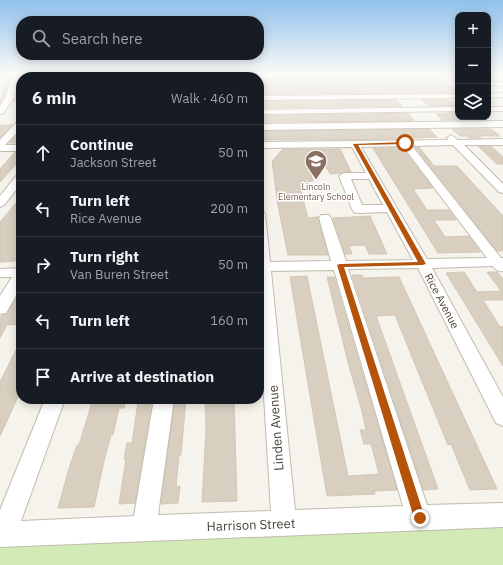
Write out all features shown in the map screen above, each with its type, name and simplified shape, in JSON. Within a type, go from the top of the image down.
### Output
[{"type":"street","points":[[0,112],[8,100]]},
{"type":"street","points":[[412,100],[503,190]]},
{"type":"street","points":[[491,109],[503,108]]},
{"type":"street","points":[[264,112],[455,109]]},
{"type":"street","points":[[264,127],[503,124]]},
{"type":"street","points":[[0,144],[16,128]]},
{"type":"street","points":[[264,145],[503,142]]},
{"type":"street","points":[[405,143],[501,265]]},
{"type":"street","name":"Rice Avenue","points":[[355,144],[422,264],[503,417]]},
{"type":"street","points":[[0,148],[16,148]]},
{"type":"street","points":[[373,176],[344,176],[358,208],[391,208]]},
{"type":"street","points":[[0,203],[16,183]]},
{"type":"street","points":[[326,218],[420,518]]},
{"type":"street","points":[[264,267],[422,264],[501,265]]},
{"type":"street","points":[[0,273],[16,273]]},
{"type":"street","points":[[0,308],[16,281]]},
{"type":"street","name":"Linden Avenue","points":[[264,300],[284,523]]},
{"type":"street","points":[[2,534],[53,404]]},
{"type":"street","points":[[144,529],[163,404]]},
{"type":"street","name":"Harrison Street","points":[[2,534],[503,515]]},
{"type":"green space","points":[[503,526],[503,565],[0,565],[0,545]]},
{"type":"building","points":[[396,100],[402,106],[264,108],[264,101]]},
{"type":"building","points":[[422,100],[448,100],[455,106],[429,106]]},
{"type":"building","points":[[455,112],[455,120],[442,120],[436,114]]},
{"type":"building","points":[[408,113],[414,121],[264,122],[264,116]]},
{"type":"building","points":[[0,125],[12,125],[0,138]]},
{"type":"building","points":[[429,129],[437,137],[411,138],[412,139],[264,140],[264,131]]},
{"type":"building","points":[[452,129],[491,129],[500,136],[479,136],[481,138],[469,138],[467,136],[460,136]]},
{"type":"building","points":[[16,135],[16,143],[9,143]]},
{"type":"building","points":[[478,146],[491,146],[503,157],[503,164],[497,164]]},
{"type":"building","points":[[415,147],[419,147],[434,166],[457,166],[503,216],[503,251],[497,251]]},
{"type":"building","points":[[373,148],[402,148],[433,188],[413,189],[427,210],[449,210],[456,220],[434,220],[445,237],[469,236],[480,252],[438,253]]},
{"type":"building","points":[[283,149],[340,149],[351,172],[330,174],[327,168],[309,168],[313,181],[299,183],[308,218],[318,217],[328,255],[288,255],[278,206],[272,161]]},
{"type":"building","points":[[16,152],[16,164],[0,182],[0,169]]},
{"type":"building","points":[[16,203],[15,261],[0,262],[0,222]]},
{"type":"building","points":[[370,216],[387,254],[369,254],[365,245],[349,246],[352,254],[345,254],[333,218]]},
{"type":"building","points":[[464,272],[477,292],[501,291],[487,272],[497,272],[503,279],[503,300],[483,300],[500,327],[503,326],[503,366],[446,273]]},
{"type":"building","points":[[352,275],[362,275],[363,278],[399,277],[497,489],[470,490],[451,444],[448,445],[395,315],[376,316],[438,489],[423,490]]},
{"type":"building","points":[[307,276],[348,476],[379,474],[371,444],[364,444],[360,430],[366,430],[327,277],[334,277],[397,490],[374,491],[375,494],[327,496],[290,277]]},
{"type":"building","points":[[16,299],[16,312],[14,316],[16,316],[16,324],[7,325],[0,338],[0,319],[2,315],[7,314]]},
{"type":"building","points":[[16,350],[16,401],[0,436],[0,382]]},
{"type":"building","points":[[91,404],[125,404],[124,408],[119,408],[113,435],[111,435],[104,461],[94,507],[58,508],[70,465],[77,445],[79,445]]},
{"type":"building","points":[[138,404],[152,404],[135,503],[119,504],[127,443],[132,443]]},
{"type":"building","points":[[174,404],[186,404],[181,455],[179,455],[176,487],[180,486],[178,503],[161,504]]},
{"type":"building","points":[[205,404],[234,404],[237,501],[202,502],[206,431]]},
{"type":"place","name":"Lincoln Elementary School","points":[[316,180]]},
{"type":"route","points":[[405,143],[355,144],[422,264],[340,265],[420,518]]}]
